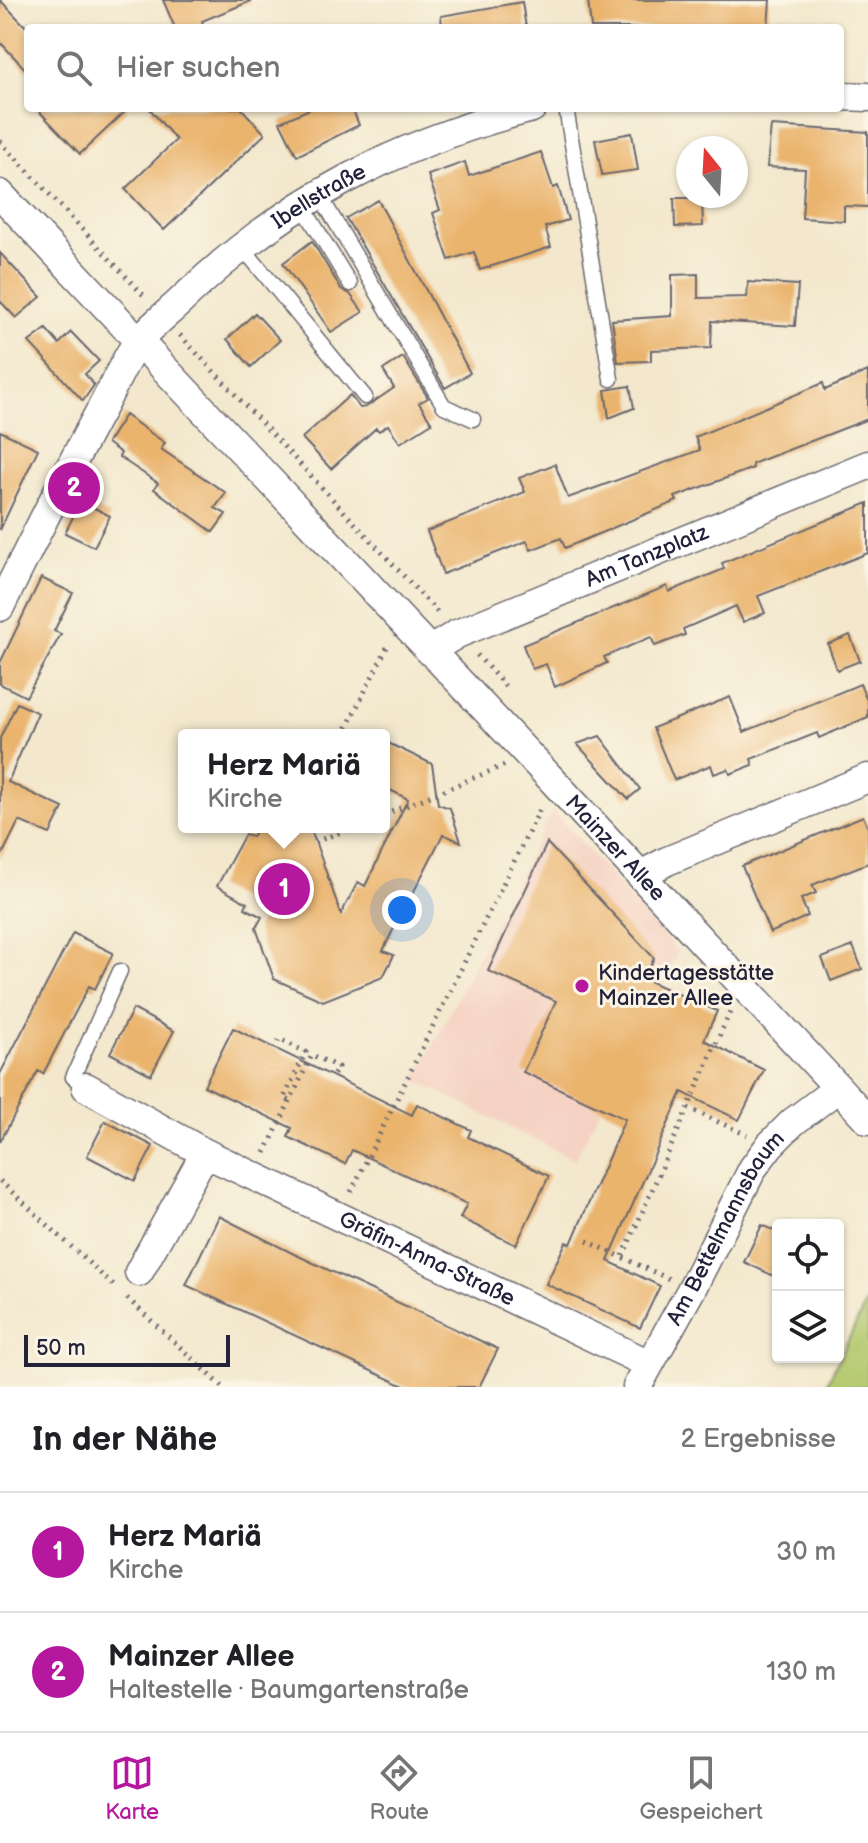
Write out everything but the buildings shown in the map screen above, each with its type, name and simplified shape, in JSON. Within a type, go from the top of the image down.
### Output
[{"type":"street","points":[[844,96],[868,97]]},
{"type":"street","name":"Ibellstraße","points":[[0,607],[63,478],[138,343],[164,317],[202,281],[310,199],[377,162],[438,136],[519,112]]},
{"type":"street","name":"Mainzer Allee","points":[[0,194],[868,1120]]},
{"type":"street","name":"Am Tanzplatz","points":[[429,651],[457,634],[868,465]]},
{"type":"street","points":[[641,875],[667,861],[868,778]]},
{"type":"street","name":"Gräfin-Anna-Straße","points":[[86,1087],[205,1153],[340,1215],[643,1376]]},
{"type":"street","name":"Am Bettelmannsbaum","points":[[643,1376],[753,1168],[793,1122],[838,1088]]},
{"type":"street","points":[[139,1272],[205,1153]]},
{"type":"lane","points":[[567,112],[611,379]]},
{"type":"lane","points":[[310,199],[350,284]]},
{"type":"lane","points":[[310,199],[444,406],[473,419]]},
{"type":"lane","points":[[243,248],[365,397]]},
{"type":"lane","points":[[86,1087],[73,1077],[120,971]]},
{"type":"path","points":[[0,141],[507,687]]},
{"type":"path","points":[[346,729],[400,621]]},
{"type":"path","points":[[390,813],[528,756]]},
{"type":"path","points":[[340,1215],[534,819],[555,783]]},
{"type":"path","points":[[315,842],[340,833]]},
{"type":"path","points":[[623,1256],[742,984]]},
{"type":"path","points":[[274,1049],[279,1039],[306,1052],[284,1098],[290,1101]]},
{"type":"path","points":[[254,1175],[312,1055],[338,1067],[333,1076]]},
{"type":"path","points":[[688,1108],[770,1145]]},
{"type":"path","points":[[587,1241],[691,1290]]},
{"type":"shaded area","points":[[553,810],[678,952],[575,1160],[415,1080]]},
{"type":"green space","points":[[868,1299],[868,1387],[825,1387],[837,1363],[844,1363],[844,1348]]},
{"type":"place","name":"Mainzer Allee","points":[[74,488]]},
{"type":"place","name":"Herz Mariä","points":[[284,889]]},
{"type":"place","name":"Kindertagesstätte Mainzer Allee","points":[[582,986]]}]
